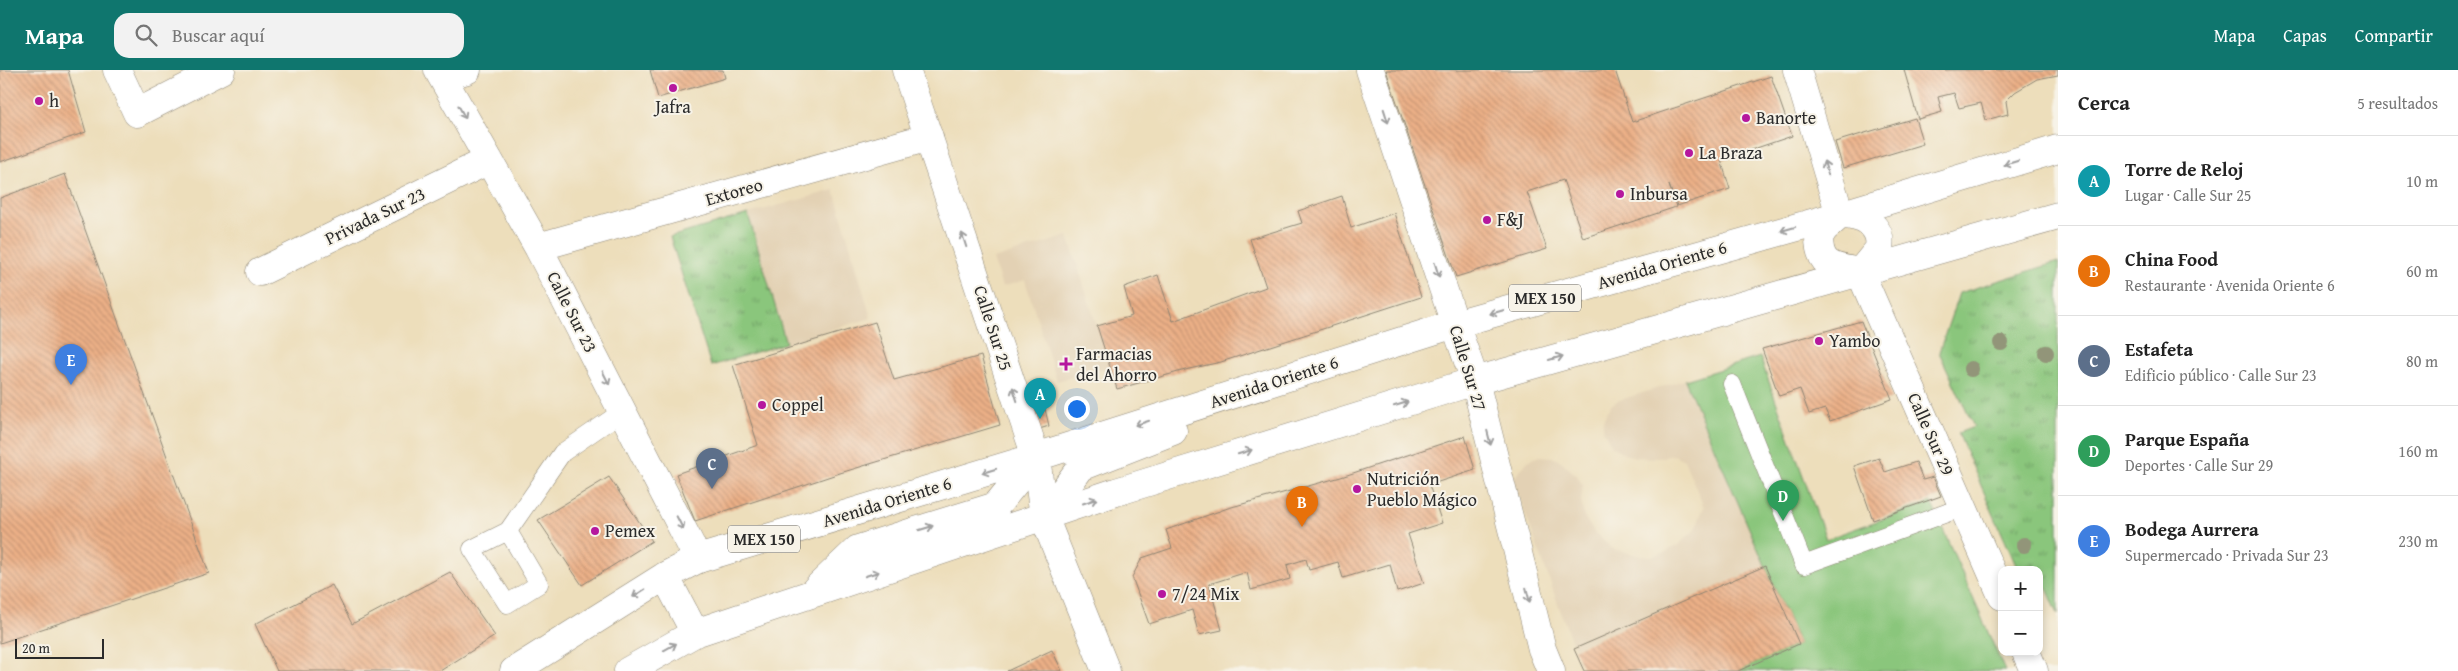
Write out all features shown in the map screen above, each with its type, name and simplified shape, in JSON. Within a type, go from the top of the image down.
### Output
[{"type":"main road","points":[[117,70],[137,113],[221,70]]},
{"type":"main road","name":"Calle Sur 25","points":[[906,70],[1036,457],[1044,517],[1106,671]]},
{"type":"main road","name":"Calle Sur 27","points":[[1370,70],[1475,381],[1542,649],[1551,671]]},
{"type":"main road","points":[[1797,70],[1840,215]]},
{"type":"main road","name":"Calle Sur 23","points":[[449,72],[489,160],[538,247],[624,411],[698,559]]},
{"type":"main road","name":"Extoreo","points":[[538,247],[929,137]]},
{"type":"main road","name":"Avenida Oriente 6","points":[[514,671],[665,576],[698,559],[1036,457],[1455,324],[1840,215],[2058,150]]},
{"type":"main road","name":"Privada Sur 23","points":[[260,272],[489,160]]},
{"type":"main road","points":[[1840,215],[1851,215],[1867,220],[1878,234],[1879,249],[1860,272],[1830,265],[1822,259],[1819,237],[1824,229],[1840,215]]},
{"type":"main road","points":[[628,671],[695,633],[1044,517],[1475,381],[2058,216]]},
{"type":"main road","name":"Calle Sur 29","points":[[1860,272],[1998,587]]},
{"type":"main road","points":[[1044,517],[1081,467],[1188,426],[1206,403]]},
{"type":"main road","points":[[811,594],[858,549],[996,506],[1036,457]]},
{"type":"main road","points":[[665,576],[695,633]]},
{"type":"main road","points":[[2028,656],[2034,671]]},
{"type":"lane","points":[[1732,384],[1804,566],[1963,507]]},
{"type":"lane","points":[[508,532],[562,453],[624,411]]},
{"type":"shaded area","points":[[834,190],[871,318],[786,343],[748,214]]},
{"type":"shaded area","points":[[1068,236],[1110,367],[1057,381],[1025,280],[1002,287],[993,259]]},
{"type":"shaded area","points":[[1684,380],[1765,566],[1574,648],[1513,479],[1528,461],[1539,456],[1552,457],[1561,461],[1576,475],[1583,485],[1581,501],[1584,517],[1594,532],[1613,549],[1637,555],[1651,556],[1663,553],[1677,546],[1695,530],[1704,507],[1684,460],[1674,455],[1656,458],[1624,454],[1611,445],[1603,430],[1603,420],[1610,406],[1617,401]]},
{"type":"green space","points":[[748,214],[786,343],[711,366],[670,237]]},
{"type":"green space","points":[[2058,262],[2058,614],[2043,579],[2043,566],[2016,566],[1958,433],[1974,427],[1939,352],[1959,293]]},
{"type":"green space","points":[[1760,357],[1826,539],[1931,502],[2005,671],[1738,671],[1799,644],[1685,380]]},
{"type":"building","name":"h","points":[[0,70],[68,70],[86,132],[0,162]]},
{"type":"building","name":"Jafra","points":[[650,70],[723,70],[725,78],[658,98]]},
{"type":"building","points":[[1386,70],[1615,70],[1632,122],[1771,76],[1792,136],[1721,160],[1730,189],[1677,206],[1669,185],[1676,207],[1583,238],[1563,180],[1527,192],[1547,249],[1456,277]]},
{"type":"building","points":[[1904,70],[2058,70],[2058,75],[2037,79],[2015,92],[2006,101],[2008,114],[1986,120],[1981,103],[1959,108],[1954,93],[1938,97],[1942,112],[1918,119]]},
{"type":"building","points":[[1915,118],[1923,144],[1843,168],[1835,142]]},
{"type":"building","points":[[65,174],[209,573],[0,643],[0,198]]},
{"type":"building","points":[[1342,196],[1351,228],[1394,213],[1421,297],[1221,362],[1117,389],[1097,326],[1132,316],[1124,287],[1158,275],[1173,321],[1266,287],[1250,239],[1302,223],[1298,211]]},
{"type":"building","points":[[1861,321],[1892,399],[1830,421],[1825,409],[1809,414],[1800,389],[1779,396],[1762,349]]},
{"type":"building","points":[[875,322],[894,380],[981,356],[1000,425],[840,473],[695,521],[676,474],[758,445],[733,365]]},
{"type":"building","points":[[1045,409],[1049,426],[1036,430],[1032,412]]},
{"type":"building","points":[[1465,436],[1475,470],[1429,485],[1442,523],[1408,534],[1424,583],[1397,592],[1390,564],[1343,578],[1338,562],[1309,570],[1306,559],[1287,565],[1290,579],[1251,590],[1247,572],[1209,584],[1222,630],[1199,635],[1192,610],[1149,624],[1132,577],[1142,558],[1172,548],[1166,530],[1228,508],[1341,477]]},
{"type":"building","points":[[1879,458],[1885,472],[1916,462],[1923,480],[1933,477],[1941,496],[1873,520],[1854,466]]},
{"type":"building","name":"Pemex","points":[[609,477],[652,541],[582,585],[538,520]]},
{"type":"building","points":[[1765,566],[1799,644],[1738,671],[1584,671],[1574,649]]},
{"type":"building","points":[[450,572],[495,636],[440,671],[277,671],[255,624],[332,585],[352,624]]},
{"type":"building","points":[[1052,650],[1062,671],[1007,671]]},
{"type":"place","name":"Jafra","points":[[673,88]]},
{"type":"place","name":"h","points":[[39,101]]},
{"type":"place","name":"Banorte","points":[[1746,118]]},
{"type":"place","name":"La Braza","points":[[1689,153]]},
{"type":"place","name":"Inbursa","points":[[1620,194]]},
{"type":"place","name":"F&J","points":[[1487,220]]},
{"type":"place","name":"Yambo","points":[[1819,341]]},
{"type":"place","name":"Farmacias del Ahorro","points":[[1066,364]]},
{"type":"place","name":"Bodega Aurrera","points":[[71,385]]},
{"type":"place","name":"Coppel","points":[[762,405]]},
{"type":"place","name":"Torre de Reloj","points":[[1040,419]]},
{"type":"place","name":"Estafeta","points":[[712,489]]},
{"type":"place","name":"Nutrición Pueblo Mágico","points":[[1357,489]]},
{"type":"place","name":"Parque España","points":[[1783,521]]},
{"type":"place","name":"China Food","points":[[1302,527]]},
{"type":"place","name":"Pemex","points":[[595,531]]},
{"type":"place","name":"7/24 Mix","points":[[1162,594]]}]
